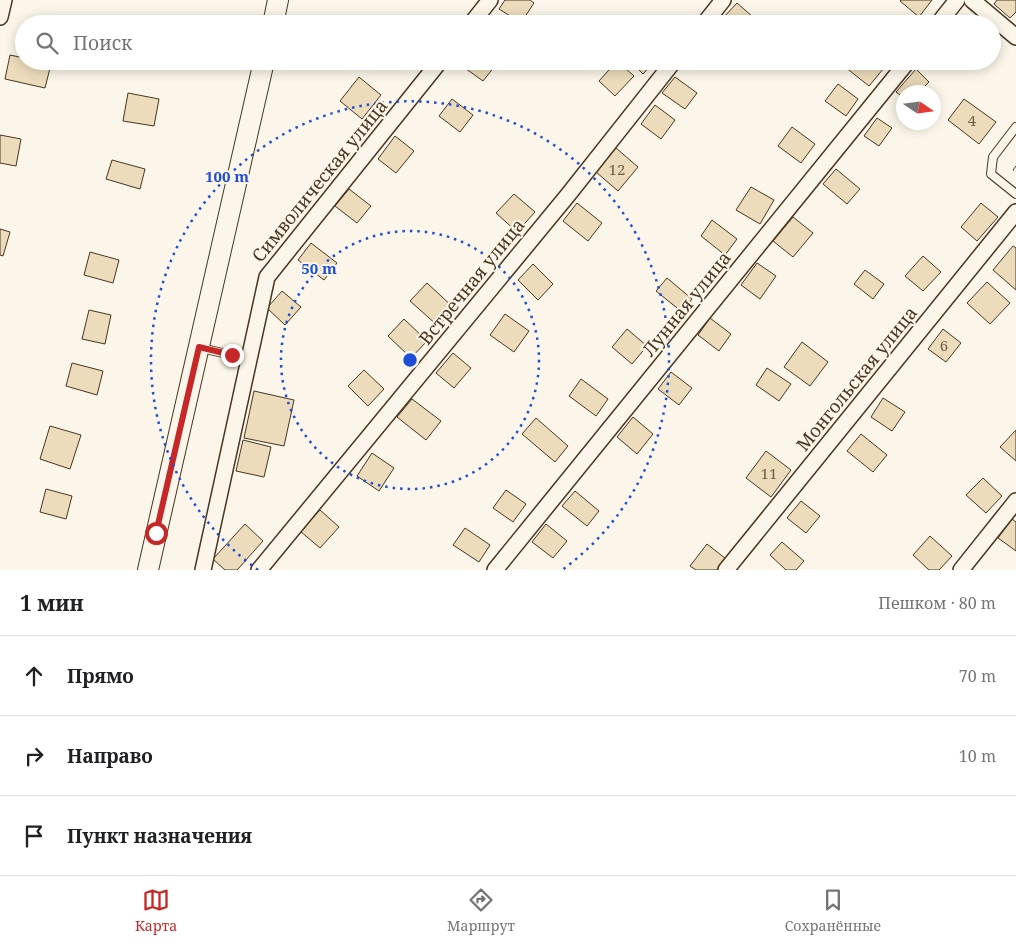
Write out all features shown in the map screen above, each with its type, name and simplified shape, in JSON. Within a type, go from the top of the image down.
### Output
[{"type":"street","points":[[0,17],[4,0]]},
{"type":"street","points":[[274,15],[278,0]]},
{"type":"street","points":[[478,15],[490,0]]},
{"type":"street","points":[[711,15],[723,0]]},
{"type":"street","points":[[945,15],[957,0]]},
{"type":"street","points":[[972,0],[990,15]]},
{"type":"street","points":[[1001,24],[1016,37]]},
{"type":"street","points":[[148,570],[262,70]]},
{"type":"street","name":"Символическая улица","points":[[203,570],[266,277],[433,70]]},
{"type":"street","name":"Встречная улица","points":[[259,570],[568,195],[667,70]]},
{"type":"street","name":"Лунная улица","points":[[495,570],[901,70]]},
{"type":"street","name":"Монгольская улица","points":[[726,570],[1016,212]]},
{"type":"street","points":[[961,570],[1016,501]]},
{"type":"lane","points":[[1016,127],[993,157],[991,174],[1016,194]]},
{"type":"lane","points":[[199,347],[249,359]]},
{"type":"building","points":[[505,0],[530,0],[534,3],[526,15],[508,15],[499,9]]},
{"type":"building","points":[[932,0],[921,15],[917,15],[900,1]]},
{"type":"building","points":[[997,0],[1016,0],[1016,12],[1010,18],[994,4]]},
{"type":"building","points":[[737,3],[751,15],[726,15]]},
{"type":"building","points":[[10,55],[15,56],[15,70],[50,70],[45,88],[5,79]]},
{"type":"building","points":[[468,70],[492,70],[483,81]]},
{"type":"building","points":[[609,70],[627,70],[634,76],[615,96],[599,81]]},
{"type":"building","points":[[849,70],[882,70],[869,86]]},
{"type":"building","points":[[915,70],[929,82],[926,85],[902,85]]},
{"type":"building","points":[[359,77],[381,95],[362,119],[340,101]]},
{"type":"building","points":[[675,77],[697,93],[685,109],[662,93]]},
{"type":"building","points":[[838,84],[858,99],[846,116],[825,101]]},
{"type":"building","points":[[128,93],[159,99],[154,126],[123,121]]},
{"type":"building","points":[[452,99],[473,115],[460,132],[439,116]]},
{"type":"building","points":[[964,99],[996,122],[979,144],[948,120]]},
{"type":"building","points":[[655,105],[675,120],[661,139],[641,124]]},
{"type":"building","points":[[877,118],[892,128],[879,146],[864,136]]},
{"type":"building","points":[[792,127],[815,144],[801,163],[778,146]]},
{"type":"building","points":[[0,135],[21,139],[16,166],[0,163]]},
{"type":"building","points":[[395,136],[414,151],[396,173],[378,159]]},
{"type":"building","points":[[616,148],[638,167],[618,191],[596,172]]},
{"type":"building","points":[[112,160],[145,169],[140,189],[106,179]]},
{"type":"building","points":[[836,169],[860,189],[847,204],[823,184]]},
{"type":"building","points":[[751,187],[774,200],[760,224],[736,210]]},
{"type":"building","points":[[349,189],[371,206],[357,223],[335,206]]},
{"type":"building","points":[[514,194],[535,212],[517,232],[496,213]]},
{"type":"building","points":[[577,203],[602,223],[588,241],[563,221]]},
{"type":"building","points":[[981,203],[998,217],[977,241],[961,227]]},
{"type":"building","points":[[793,217],[813,233],[793,257],[773,241]]},
{"type":"building","points":[[712,220],[737,239],[725,255],[701,236]]},
{"type":"building","points":[[0,229],[10,232],[3,256],[0,255]]},
{"type":"building","points":[[311,243],[337,263],[324,280],[298,260]]},
{"type":"building","points":[[1013,246],[1016,248],[1016,290],[993,270]]},
{"type":"building","points":[[90,252],[119,260],[113,283],[84,275]]},
{"type":"building","points":[[923,256],[941,272],[923,291],[905,276]]},
{"type":"building","points":[[757,263],[776,276],[760,299],[741,285]]},
{"type":"building","points":[[533,264],[553,284],[538,300],[518,280]]},
{"type":"building","points":[[865,270],[884,284],[873,299],[854,284]]},
{"type":"building","points":[[667,278],[692,299],[682,312],[656,291]]},
{"type":"building","points":[[987,282],[1010,303],[990,324],[967,303]]},
{"type":"building","points":[[427,283],[454,308],[438,326],[410,301]]},
{"type":"building","points":[[282,291],[301,307],[285,325],[267,308]]},
{"type":"building","points":[[89,310],[111,315],[105,344],[82,339]]},
{"type":"building","points":[[505,314],[529,331],[514,352],[490,335]]},
{"type":"building","points":[[710,318],[731,334],[719,351],[698,335]]},
{"type":"building","points":[[404,319],[427,341],[411,358],[388,336]]},
{"type":"building","points":[[627,329],[647,346],[632,364],[612,347]]},
{"type":"building","points":[[943,329],[961,343],[946,362],[928,349]]},
{"type":"building","points":[[802,342],[828,362],[810,386],[784,367]]},
{"type":"building","points":[[453,353],[471,368],[454,388],[436,373]]},
{"type":"building","points":[[72,363],[103,371],[97,395],[66,386]]},
{"type":"building","points":[[767,368],[791,384],[779,401],[756,385]]},
{"type":"building","points":[[364,370],[384,389],[368,406],[348,386]]},
{"type":"building","points":[[671,372],[692,388],[679,405],[658,389]]},
{"type":"building","points":[[581,379],[608,399],[596,416],[569,396]]},
{"type":"building","points":[[254,391],[294,400],[284,446],[244,438]]},
{"type":"building","points":[[883,398],[905,412],[892,431],[871,417]]},
{"type":"building","points":[[412,399],[441,421],[426,440],[397,417]]},
{"type":"building","points":[[633,417],[653,434],[637,454],[617,437]]},
{"type":"building","points":[[536,418],[568,446],[555,462],[522,434]]},
{"type":"building","points":[[50,426],[81,435],[70,469],[40,459]]},
{"type":"building","points":[[1016,430],[1016,461],[1000,447]]},
{"type":"building","points":[[861,434],[887,455],[873,472],[847,451]]},
{"type":"building","points":[[243,440],[271,447],[264,477],[236,471]]},
{"type":"building","points":[[766,451],[791,470],[771,497],[746,478]]},
{"type":"building","points":[[372,453],[394,468],[379,491],[357,476]]},
{"type":"building","points":[[983,478],[1002,496],[986,513],[966,495]]},
{"type":"building","points":[[46,489],[72,496],[66,519],[40,512]]},
{"type":"building","points":[[506,490],[526,504],[513,522],[493,508]]},
{"type":"building","points":[[575,491],[599,511],[587,526],[562,506]]},
{"type":"building","points":[[801,501],[820,516],[806,533],[787,518]]},
{"type":"building","points":[[320,510],[339,527],[320,548],[300,531]]},
{"type":"building","points":[[1012,519],[1016,522],[1016,551],[998,538]]},
{"type":"building","points":[[245,524],[263,541],[237,570],[225,570],[213,559]]},
{"type":"building","points":[[546,524],[567,541],[553,558],[532,542]]},
{"type":"building","points":[[465,528],[490,545],[479,562],[453,545]]},
{"type":"building","points":[[930,536],[952,556],[939,570],[929,570],[913,555]]},
{"type":"building","points":[[782,542],[804,561],[796,570],[786,570],[770,555]]},
{"type":"building","points":[[707,544],[726,559],[717,570],[696,570],[690,566]]},
{"type":"fence","points":[[1016,166],[1013,170],[1016,172]]},
{"type":"route","points":[[156,533],[199,347],[232,355]]}]
